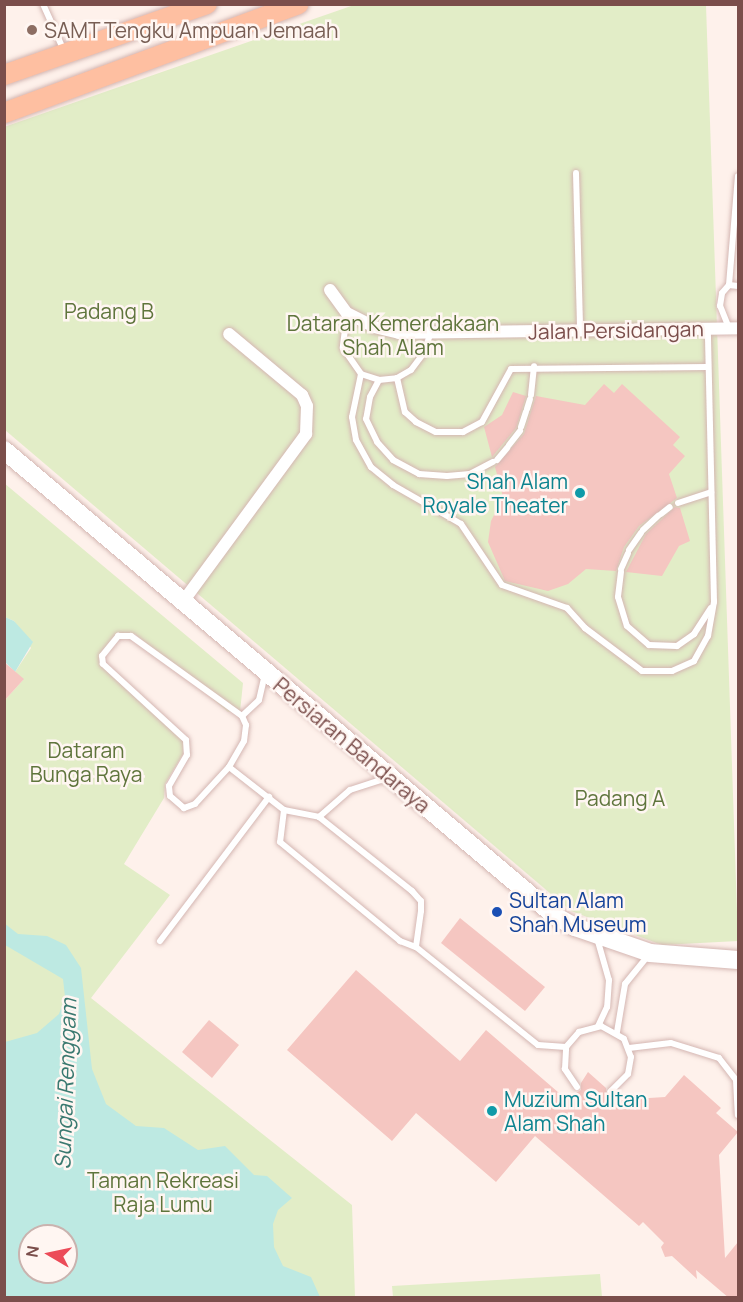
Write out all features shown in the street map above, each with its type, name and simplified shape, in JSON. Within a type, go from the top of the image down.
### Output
[{"type":"main road","points":[[4,75],[66,57],[207,4]]},
{"type":"main road","points":[[4,113],[299,4]]},
{"type":"main road","name":"Persiaran Bandaraya","points":[[4,450],[182,603],[394,777],[555,916],[596,935],[650,953],[738,960]]},
{"type":"street","name":"Jalan Persidangan","points":[[330,290],[346,313],[374,327],[430,335],[580,329],[734,328]]},
{"type":"street","points":[[182,603],[306,434],[307,406],[302,395],[229,334]]},
{"type":"lane","points":[[43,4],[66,57]]},
{"type":"lane","points":[[576,173],[580,329]]},
{"type":"lane","points":[[734,328],[720,306],[722,293],[729,285],[738,176]]},
{"type":"lane","points":[[729,285],[738,286]]},
{"type":"lane","points":[[346,313],[342,348],[361,374],[379,380],[397,378],[411,370],[430,335]]},
{"type":"lane","points":[[361,374],[352,417],[356,440],[371,466],[393,485],[461,524],[502,585],[567,608],[603,643],[642,671],[672,671],[694,661],[708,636],[714,602],[707,367],[708,328]]},
{"type":"lane","points":[[397,378],[405,412],[416,422],[436,432],[463,432],[482,422],[511,369],[534,366],[707,367]]},
{"type":"lane","points":[[379,380],[370,397],[366,419],[377,442],[393,460],[419,474],[447,476],[470,474],[495,461],[520,429],[530,397],[534,366]]},
{"type":"lane","points":[[678,502],[711,492]]},
{"type":"lane","points":[[670,507],[642,532],[621,570],[618,597],[627,626],[649,645],[677,646],[694,634],[714,602]]},
{"type":"lane","points":[[118,636],[130,636],[242,716],[246,725],[244,741],[229,767],[195,804],[184,808],[170,796],[169,786],[187,755],[186,740],[107,669],[102,656],[118,636]]},
{"type":"lane","points":[[242,716],[259,699],[265,672]]},
{"type":"lane","points":[[229,767],[284,810],[319,817],[421,901],[417,947]]},
{"type":"lane","points":[[319,817],[351,790],[394,777]]},
{"type":"lane","points":[[160,941],[269,796]]},
{"type":"lane","points":[[284,810],[280,842],[400,941],[417,947],[519,1032],[538,1045],[566,1047]]},
{"type":"lane","points":[[596,935],[609,980],[607,1007],[598,1026]]},
{"type":"lane","points":[[617,1032],[625,984],[650,953]]},
{"type":"lane","points":[[577,1087],[565,1069],[566,1047],[579,1032],[598,1026],[617,1032],[629,1048],[628,1074],[610,1092]]},
{"type":"lane","points":[[629,1048],[671,1043],[718,1058],[736,1080],[738,1115]]},
{"type":"green space","name":"Dataran Kemerdakaan Shah Alam","points":[[354,5],[706,5],[738,941],[662,945],[571,911],[5,430],[4,127]]},
{"type":"green space","name":"Taman Rekreasi Raja Lumu","points":[[4,483],[243,683],[240,712],[228,712],[135,634],[117,633],[99,655],[100,665],[183,741],[183,754],[165,784],[164,798],[124,864],[170,895],[91,998],[352,1205],[355,1297],[5,1297],[4,701],[23,680],[15,672],[31,648],[14,621],[5,617]]},
{"type":"green space","points":[[600,1274],[602,1297],[393,1297],[392,1286]]},
{"type":"water","points":[[5,617],[14,621],[33,642],[15,672],[5,662]]},
{"type":"water","name":"Sungai Renggam","points":[[4,923],[18,934],[47,936],[66,945],[81,968],[92,1069],[106,1104],[136,1126],[164,1128],[198,1150],[225,1146],[254,1175],[267,1176],[292,1198],[278,1210],[273,1224],[274,1247],[283,1266],[311,1277],[320,1297],[5,1297],[5,1042],[37,1033],[59,1014],[65,997],[63,979],[5,945]]},
{"type":"building","points":[[604,384],[614,393],[622,384],[680,437],[673,445],[685,456],[669,474],[677,498],[639,526],[624,547],[616,571],[586,569],[568,584],[548,591],[505,581],[488,542],[491,521],[503,497],[495,467],[524,434],[536,396],[585,405]]},
{"type":"building","points":[[513,392],[526,396],[516,428],[492,457],[484,427],[502,415]]},
{"type":"building","points":[[675,507],[680,508],[690,541],[679,546],[662,576],[626,572],[646,534]]},
{"type":"building","points":[[4,662],[24,679],[4,701]]},
{"type":"building","points":[[460,918],[545,987],[525,1011],[441,943]]},
{"type":"building","points":[[356,970],[460,1061],[486,1030],[566,1099],[581,1090],[581,1083],[588,1072],[606,1088],[607,1096],[617,1100],[665,1097],[684,1075],[721,1108],[716,1113],[738,1132],[719,1155],[725,1258],[738,1242],[738,1298],[729,1298],[696,1270],[697,1279],[672,1256],[665,1257],[661,1247],[664,1243],[643,1222],[639,1226],[535,1136],[496,1182],[416,1113],[392,1141],[287,1050]]},
{"type":"building","points":[[209,1020],[239,1045],[212,1078],[182,1052]]},
{"type":"place","name":"SAMT Tengku Ampuan Jemaah","points":[[32,30]]},
{"type":"place","name":"Shah Alam Royale Theater","points":[[580,493]]},
{"type":"place","name":"Sultan Alam Shah Museum","points":[[497,912]]},
{"type":"place","name":"Muzium Sultan Alam Shah","points":[[492,1111]]},
{"type":"park label","name":"Padang B","points":[[109,311]]},
{"type":"park label","name":"Dataran Bunga Raya","points":[[86,762]]},
{"type":"park label","name":"Padang A","points":[[620,798]]}]
